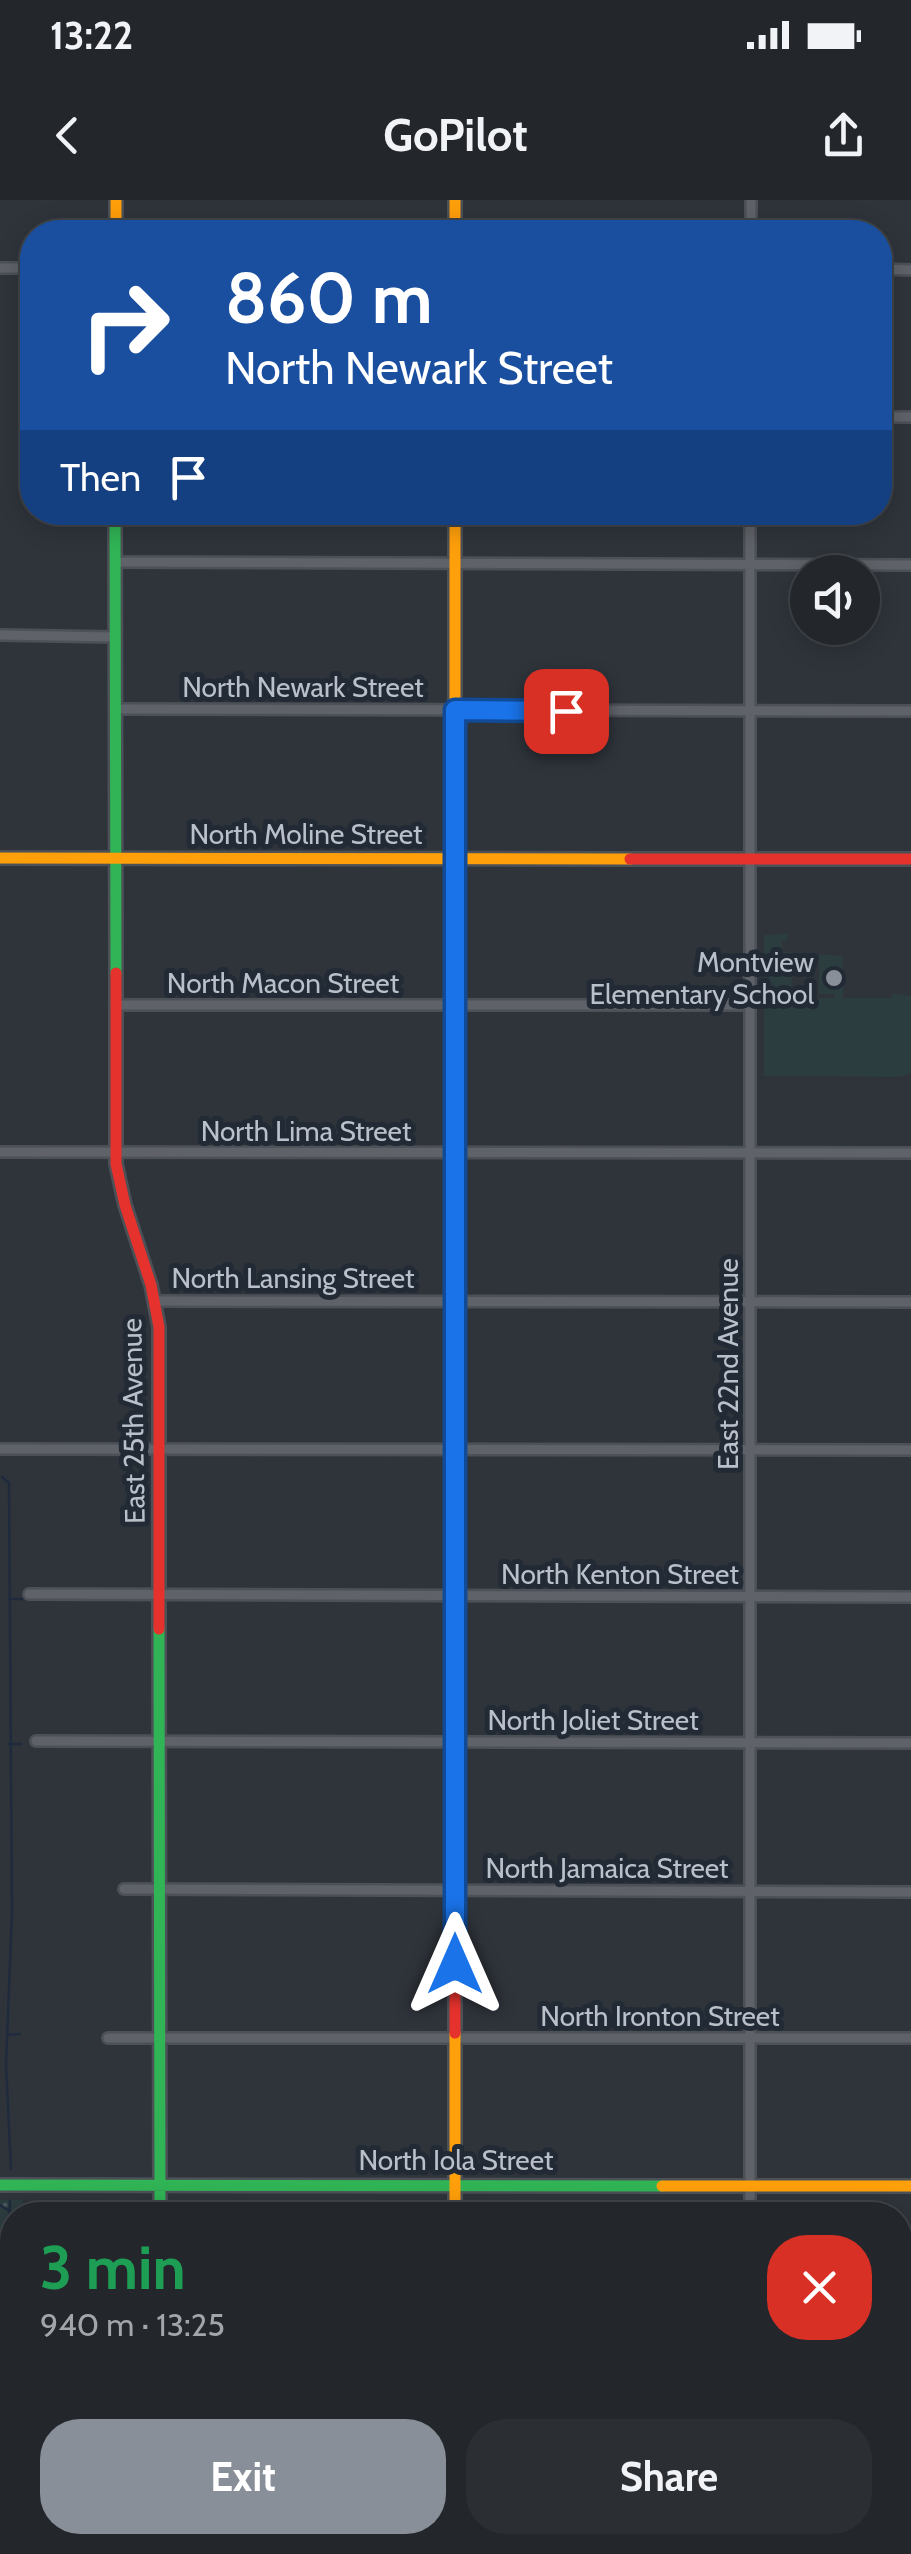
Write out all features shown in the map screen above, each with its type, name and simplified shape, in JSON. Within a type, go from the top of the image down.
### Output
[{"type":"street","name":"East 25th Avenue","points":[[115,525],[116,1153],[125,1210],[156,1301],[160,1450],[160,2202]]},
{"type":"street","points":[[455,525],[455,2202]]},
{"type":"street","name":"East 22nd Avenue","points":[[750,525],[750,2202]]},
{"type":"street","points":[[115,562],[911,564]]},
{"type":"street","points":[[0,636],[116,637]]},
{"type":"street","name":"North Newark Street","points":[[116,709],[911,711]]},
{"type":"street","name":"North Moline Street","points":[[0,858],[911,859]]},
{"type":"street","name":"North Macon Street","points":[[115,1005],[750,1006]]},
{"type":"street","name":"North Lima Street","points":[[0,1152],[911,1153]]},
{"type":"street","name":"North Lansing Street","points":[[156,1301],[911,1302]]},
{"type":"street","points":[[0,1449],[911,1450]]},
{"type":"street","name":"North Kenton Street","points":[[29,1594],[911,1597]]},
{"type":"street","name":"North Joliet Street","points":[[36,1741],[911,1744]]},
{"type":"street","name":"North Jamaica Street","points":[[124,1889],[911,1892]]},
{"type":"street","name":"North Ironton Street","points":[[108,2038],[911,2038]]},
{"type":"street","name":"North Iola Street","points":[[0,2185],[911,2186]]},
{"type":"shaded area","points":[[788,934],[787,941],[782,941],[782,951],[791,952],[792,989],[812,989],[813,998],[835,998],[834,994],[819,994],[819,954],[843,956],[843,998],[892,998],[893,993],[911,996],[911,1073],[900,1077],[764,1076],[764,935]]},
{"type":"waterway","points":[[2,1477],[9,1483],[12,1913],[6,2065],[11,2169]]},
{"type":"waterway","points":[[9,1599],[22,1599]]},
{"type":"waterway","points":[[9,1744],[21,1744]]},
{"type":"waterway","points":[[7,2035],[20,2034]]},
{"type":"traffic: fast","points":[[115,525],[116,973]]},
{"type":"traffic: fast","points":[[455,966],[455,1444]]},
{"type":"traffic: fast","points":[[159,1629],[160,2202]]},
{"type":"traffic: fast","points":[[0,2185],[662,2186]]},
{"type":"traffic: slow","points":[[116,200],[116,220]]},
{"type":"traffic: slow","points":[[455,200],[455,220]]},
{"type":"traffic: slow","points":[[455,525],[455,966]]},
{"type":"traffic: slow","points":[[0,858],[630,859]]},
{"type":"traffic: slow","points":[[455,2033],[455,2202]]},
{"type":"traffic: slow","points":[[662,2186],[911,2186]]},
{"type":"traffic: jam","points":[[630,859],[911,859]]},
{"type":"traffic: jam","points":[[116,973],[116,1164],[159,1327],[159,1629]]},
{"type":"traffic: jam","points":[[455,1444],[455,2033]]},
{"type":"place","name":"Montview Elementary School","points":[[834,978]]},
{"type":"route","points":[[455,1964],[455,710],[566,711]]}]
